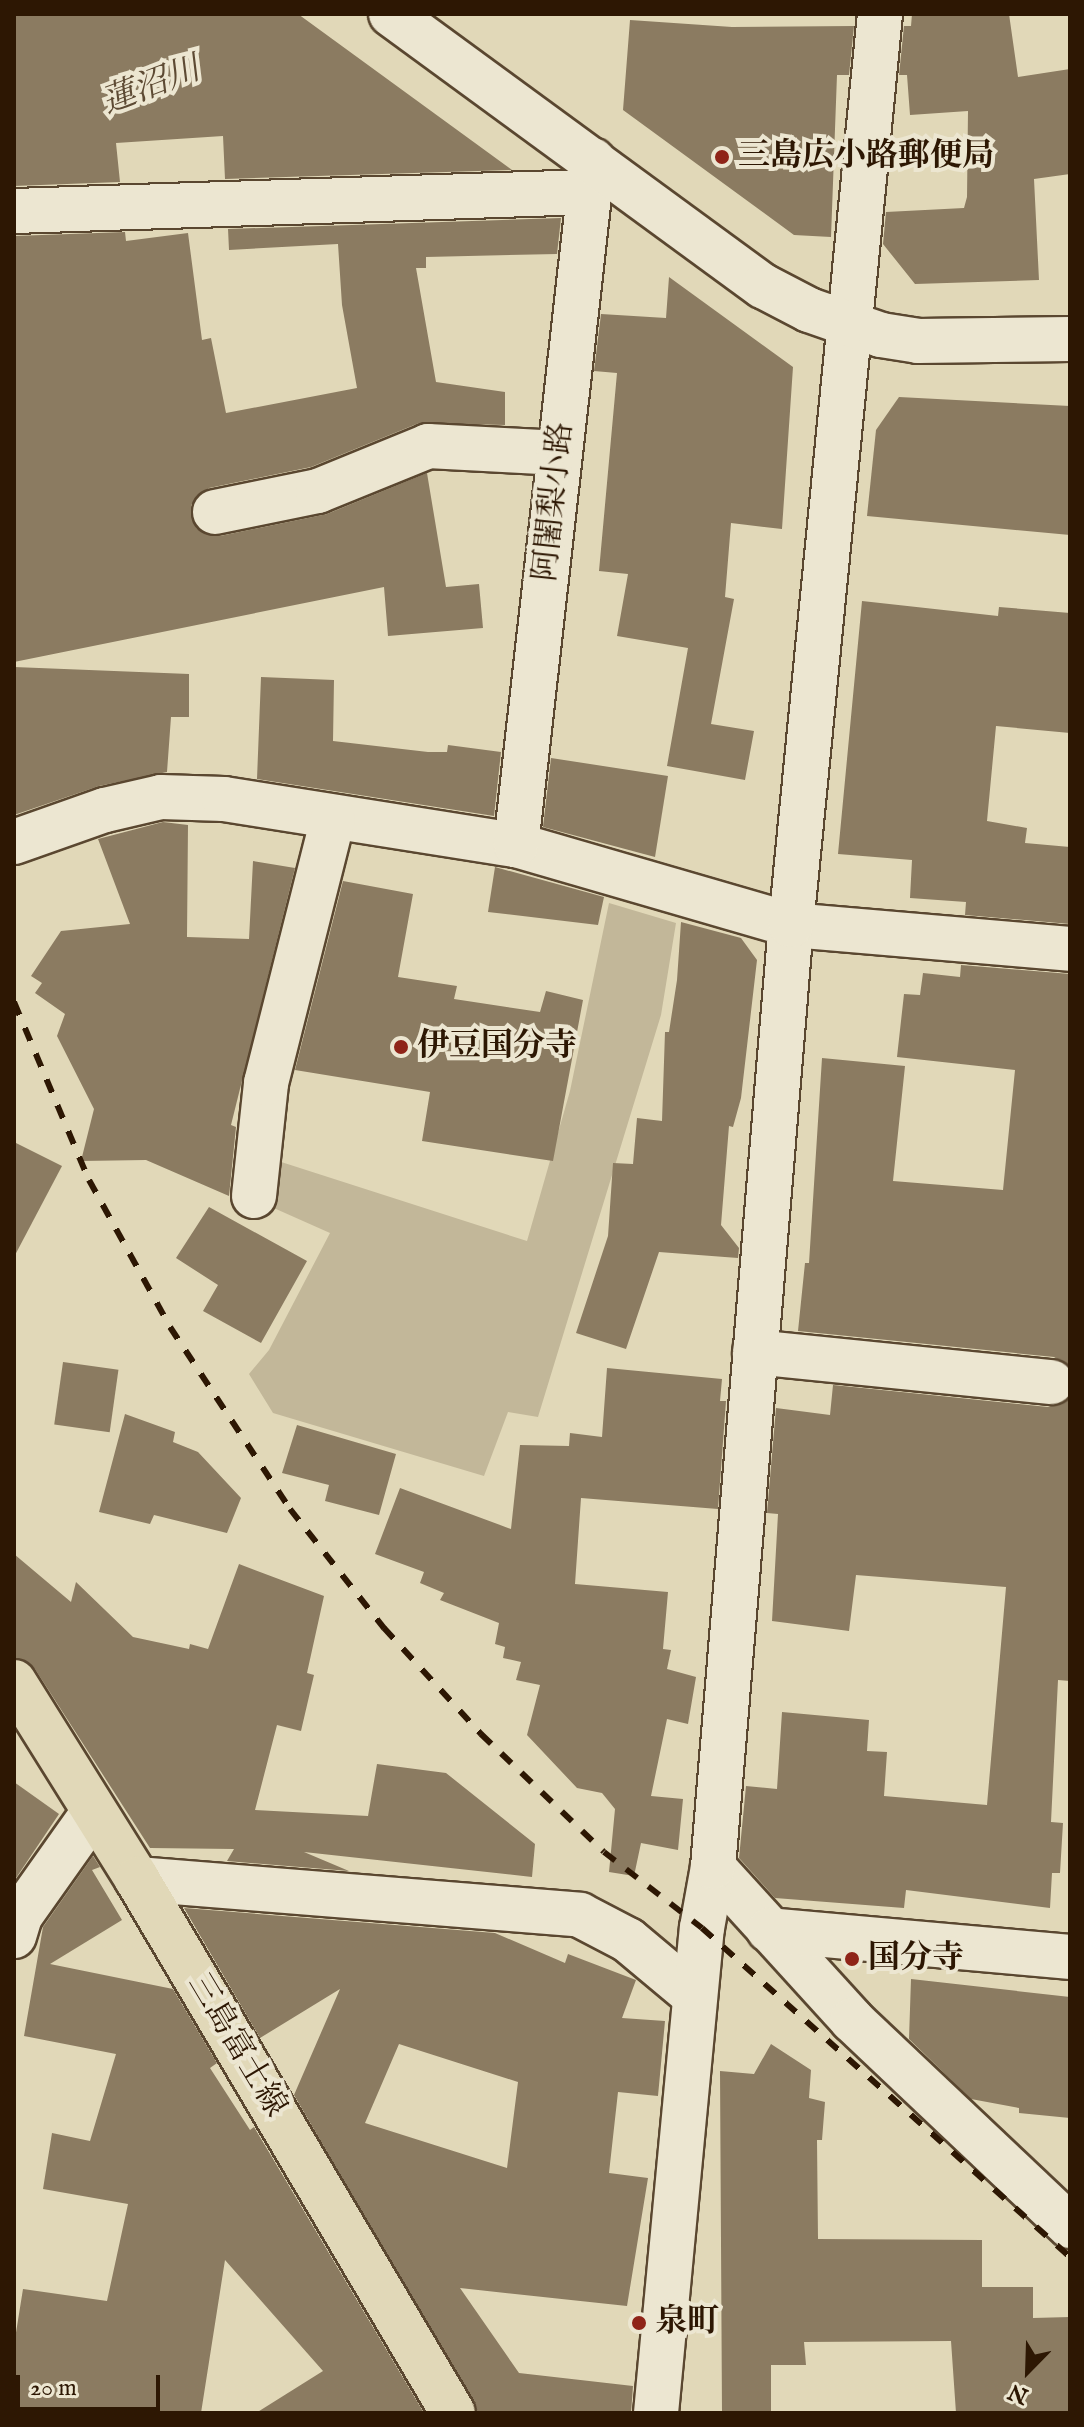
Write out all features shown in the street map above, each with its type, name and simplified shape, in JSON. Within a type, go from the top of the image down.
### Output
[{"type":"main road","name":"三島富士線","points":[[14,1682],[137,1879],[453,2413]]},
{"type":"street","points":[[391,14],[591,176],[763,286],[852,326],[918,341],[1070,339]]},
{"type":"street","points":[[656,2413],[695,1996],[713,1867],[791,925],[852,326],[880,14]]},
{"type":"street","points":[[14,211],[591,176]]},
{"type":"street","name":"阿闍梨小路","points":[[516,845],[591,176]]},
{"type":"street","points":[[215,512],[318,491],[428,446],[560,453]]},
{"type":"street","points":[[14,842],[105,810],[161,797],[224,799],[333,819],[516,845],[791,925],[1070,949]]},
{"type":"street","points":[[254,1196],[266,1083],[333,819]]},
{"type":"street","points":[[755,1352],[1051,1382]]},
{"type":"street","points":[[14,1936],[20,1916],[93,1813]]},
{"type":"street","points":[[713,1867],[852,2020],[1070,2226]]},
{"type":"street","points":[[137,1879],[580,1915],[628,1940],[695,1996]]},
{"type":"street","points":[[769,1930],[1070,1957]]},
{"type":"shaded area","points":[[609,903],[676,923],[661,1015],[538,1417],[508,1412],[484,1476],[273,1413],[249,1374],[269,1350],[330,1233],[267,1205],[275,1160],[527,1241],[570,1091]]},
{"type":"building","points":[[14,14],[298,14],[512,170],[225,179],[223,136],[116,143],[120,182],[14,186]]},
{"type":"building","points":[[912,14],[1009,14],[1018,77],[1070,69],[1070,174],[1034,179],[1039,280],[915,284],[883,244],[886,212],[964,208],[967,197],[968,111],[910,115],[907,75],[899,75],[904,26],[911,26]]},
{"type":"building","points":[[630,20],[732,27],[854,26],[849,75],[837,75],[831,237],[794,235],[623,110]]},
{"type":"building","points":[[561,218],[557,254],[426,257],[426,268],[416,268],[436,382],[505,392],[505,425],[419,423],[311,467],[209,488],[191,505],[197,529],[220,536],[327,514],[427,473],[446,587],[479,584],[483,628],[388,636],[384,587],[14,662],[14,236],[125,232],[126,241],[188,233],[202,340],[211,338],[226,413],[357,388],[342,305],[338,244],[229,250],[228,229]]},
{"type":"building","points":[[669,277],[793,367],[782,529],[731,523],[725,597],[734,599],[711,724],[754,731],[745,780],[667,766],[688,648],[617,636],[628,574],[599,571],[617,373],[594,371],[601,314],[666,318]]},
{"type":"building","points":[[899,397],[1070,406],[1070,535],[867,516],[876,430]]},
{"type":"building","points":[[862,601],[998,616],[999,607],[1070,613],[1070,733],[996,726],[987,821],[1027,828],[1025,843],[1070,847],[1070,924],[965,915],[966,902],[910,898],[912,860],[838,854]]},
{"type":"building","points":[[14,667],[189,674],[189,717],[171,717],[167,772],[99,786],[14,815]]},
{"type":"building","points":[[261,677],[334,680],[333,741],[428,752],[447,752],[448,745],[501,752],[494,816],[257,779]]},
{"type":"building","points":[[551,758],[668,776],[655,857],[543,827]]},
{"type":"building","points":[[163,822],[188,825],[187,937],[249,939],[253,861],[295,868],[231,1125],[236,1127],[229,1196],[146,1160],[81,1161],[94,1109],[57,1036],[65,1014],[35,993],[42,983],[31,976],[61,931],[130,924],[98,839]]},
{"type":"building","points":[[495,867],[604,897],[598,925],[488,912]]},
{"type":"building","points":[[343,881],[413,894],[398,977],[457,986],[454,999],[540,1012],[546,991],[583,1000],[553,1161],[422,1141],[430,1092],[295,1070]]},
{"type":"building","points":[[681,922],[741,938],[757,960],[741,1098],[733,1127],[729,1126],[721,1225],[739,1248],[738,1258],[659,1252],[626,1349],[576,1333],[608,1236],[613,1163],[633,1164],[637,1118],[662,1121],[665,1032],[669,1032],[677,980]]},
{"type":"building","points":[[961,965],[1070,974],[1070,1367],[1054,1357],[798,1331],[805,1263],[809,1263],[822,1058],[905,1066],[893,1181],[1003,1190],[1015,1070],[897,1057],[904,994],[920,995],[923,973],[960,977]]},
{"type":"building","points":[[14,1142],[62,1166],[14,1257]]},
{"type":"building","points":[[209,1207],[307,1261],[261,1343],[203,1311],[218,1285],[176,1258]]},
{"type":"building","points":[[63,1362],[118,1370],[110,1432],[54,1424]]},
{"type":"building","points":[[607,1368],[722,1379],[720,1401],[726,1401],[718,1509],[581,1498],[575,1584],[668,1592],[663,1649],[671,1650],[667,1669],[696,1677],[688,1724],[667,1719],[651,1796],[683,1799],[678,1850],[641,1843],[634,1876],[609,1872],[615,1809],[602,1793],[577,1788],[527,1735],[540,1685],[516,1680],[521,1662],[503,1658],[505,1647],[495,1644],[499,1623],[440,1600],[444,1593],[420,1583],[424,1572],[375,1554],[400,1488],[511,1529],[520,1445],[569,1446],[570,1433],[602,1437]]},
{"type":"building","points":[[833,1385],[1048,1407],[1070,1398],[1070,1681],[1058,1680],[1051,1822],[1063,1823],[1060,1873],[1052,1873],[1050,1908],[906,1890],[904,1908],[775,1898],[739,1858],[746,1786],[777,1789],[782,1712],[869,1720],[867,1751],[887,1752],[884,1796],[987,1805],[1006,1587],[856,1575],[849,1631],[772,1621],[778,1514],[767,1513],[776,1408],[830,1415]]},
{"type":"building","points":[[125,1414],[175,1432],[173,1442],[198,1452],[241,1498],[227,1533],[154,1515],[150,1524],[99,1512]]},
{"type":"building","points":[[297,1425],[396,1454],[379,1515],[325,1501],[329,1485],[282,1473]]},
{"type":"building","points":[[14,1554],[71,1602],[76,1582],[133,1637],[189,1649],[190,1644],[208,1649],[239,1564],[324,1596],[307,1673],[314,1675],[301,1731],[277,1725],[255,1810],[368,1816],[377,1764],[446,1773],[535,1844],[532,1877],[304,1852],[349,1871],[227,1861],[234,1849],[150,1848],[35,1669],[14,1657]]},
{"type":"building","points":[[14,1782],[59,1814],[14,1881]]},
{"type":"building","points":[[93,1856],[100,1867],[92,1870],[122,1920],[50,1964],[173,1989],[217,2063],[210,2068],[250,2130],[254,2127],[424,2413],[256,2413],[323,2371],[225,2260],[201,2413],[14,2413],[14,2345],[23,2289],[107,2301],[128,2204],[43,2189],[52,2133],[90,2141],[116,2054],[24,2036],[43,1927]]},
{"type":"building","points":[[184,1908],[495,1933],[565,1963],[568,1954],[636,1980],[622,2018],[665,2021],[658,2096],[618,2092],[609,2173],[648,2178],[627,2306],[460,2288],[519,2373],[633,2386],[631,2413],[478,2413],[294,2095],[340,1989],[260,2038]],"holes":[[[399,2044],[518,2082],[507,2168],[365,2123]]]},
{"type":"building","points":[[911,1979],[1070,1997],[1070,2118],[1019,2113],[1019,2108],[971,2099],[909,2039]]},
{"type":"building","points":[[771,2044],[811,2070],[809,2098],[825,2102],[822,2140],[817,2140],[818,2239],[982,2240],[982,2287],[1033,2287],[1033,2318],[1070,2317],[1070,2413],[956,2413],[951,2341],[804,2342],[806,2365],[771,2365],[771,2413],[722,2413],[720,2071],[754,2074]]},
{"type":"railway","points":[[14,1002],[89,1180],[170,1327],[290,1509],[384,1628],[481,1734],[604,1852],[702,1928],[1070,2257]]},
{"type":"place","name":"三島広小路郵便局","points":[[722,157]]},
{"type":"place","name":"伊豆国分寺","points":[[401,1047]]},
{"type":"place","name":"国分寺","points":[[852,1959]]},
{"type":"place","name":"泉町","points":[[639,2323]]},
{"type":"water label","name":"蓮沼川","points":[[151,86]]}]
